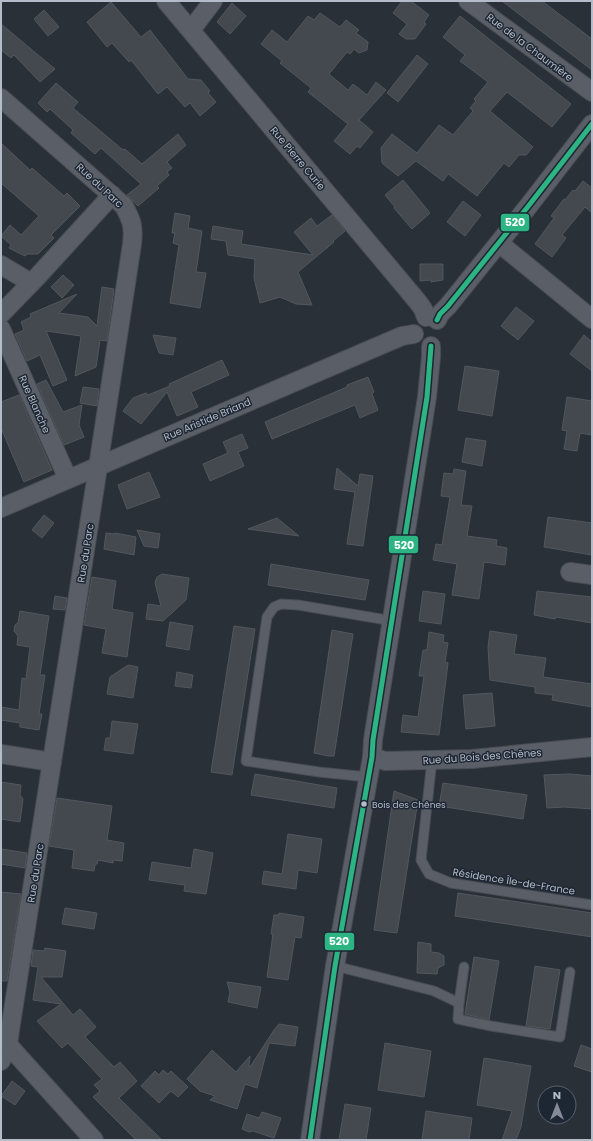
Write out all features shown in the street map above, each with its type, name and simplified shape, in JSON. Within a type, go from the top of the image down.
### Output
[{"type":"street","name":"Rue Pierre Curie","points":[[166,1],[420,306],[432,318]]},
{"type":"street","points":[[191,30],[213,1]]},
{"type":"street","name":"Rue de la Chaumière","points":[[468,1],[592,92]]},
{"type":"street","name":"Rue du Parc","points":[[1,98],[124,206],[132,221],[133,233],[52,762],[1,1061]]},
{"type":"street","points":[[432,318],[441,324],[443,335],[436,344],[425,346],[420,343],[414,334],[417,323],[440,314],[448,306],[592,124]]},
{"type":"street","points":[[1,314],[112,195]]},
{"type":"street","points":[[499,243],[592,319]]},
{"type":"street","points":[[1,265],[30,284]]},
{"type":"street","name":"Rue Blanche","points":[[1,329],[68,479]]},
{"type":"street","name":"Rue Aristide Briand","points":[[1,508],[402,336],[414,334]]},
{"type":"street","points":[[310,1140],[335,966],[372,758],[373,740],[393,621],[427,397],[431,357],[430,346]]},
{"type":"street","points":[[570,572],[592,575]]},
{"type":"street","name":"Rue du Bois des Chênes","points":[[372,758],[385,761],[472,759],[592,747]]},
{"type":"street","points":[[1,754],[52,762]]},
{"type":"street","points":[[4,1041],[94,1140]]},
{"type":"lane","points":[[368,777],[319,772],[246,761],[267,616],[274,607],[281,604],[298,605],[393,621]]},
{"type":"lane","name":"Résidence Île-de-France","points":[[432,760],[421,860],[430,874],[451,883],[592,905]]},
{"type":"lane","points":[[335,966],[434,991],[459,1003]]},
{"type":"lane","points":[[464,967],[458,1019],[560,1037],[570,972]]},
{"type":"building","points":[[402,1],[411,1],[429,15],[424,22],[426,24],[415,39],[406,39],[399,34],[407,24],[393,13]]},
{"type":"building","points":[[502,1],[542,1],[592,39],[592,70]]},
{"type":"building","points":[[111,2],[141,37],[150,30],[188,79],[201,80],[210,91],[208,93],[216,102],[200,116],[190,103],[185,107],[167,87],[158,94],[131,60],[129,62],[112,43],[107,47],[87,22]]},
{"type":"building","points":[[232,3],[246,16],[230,34],[217,22]]},
{"type":"building","points":[[44,10],[59,27],[48,36],[34,19]]},
{"type":"building","points":[[320,13],[340,27],[346,20],[359,30],[356,33],[368,42],[367,50],[359,53],[354,49],[350,54],[347,52],[329,74],[348,90],[353,84],[367,95],[376,82],[386,90],[359,120],[373,132],[360,148],[357,146],[350,154],[334,141],[348,124],[308,92],[311,88],[280,63],[282,61],[261,44],[272,30],[287,42],[308,16],[314,20]]},
{"type":"building","points":[[460,16],[571,104],[552,127],[507,92],[490,111],[533,147],[526,155],[519,155],[509,167],[504,163],[477,196],[448,174],[443,181],[416,161],[398,176],[382,163],[381,148],[392,134],[417,153],[439,125],[453,135],[473,111],[470,108],[476,101],[474,99],[488,82],[460,61],[465,55],[443,37]]},
{"type":"building","points":[[1,24],[55,69],[40,82],[14,55],[11,58],[1,50]]},
{"type":"building","points":[[417,55],[428,64],[398,102],[387,93]]},
{"type":"building","points":[[56,83],[78,102],[73,108],[142,164],[178,134],[186,145],[167,162],[172,168],[167,172],[169,175],[157,186],[159,188],[138,206],[127,195],[141,184],[101,148],[95,154],[71,133],[73,130],[50,109],[47,112],[38,103]]},
{"type":"building","points":[[1,143],[30,170],[32,168],[64,196],[67,193],[80,206],[51,235],[54,238],[38,254],[27,254],[25,256],[9,248],[11,245],[1,236],[10,225],[21,235],[39,216],[1,183]]},
{"type":"building","points":[[403,180],[430,213],[412,229],[385,195]]},
{"type":"building","points":[[583,181],[592,188],[592,213],[585,207],[562,235],[566,238],[552,257],[535,244],[554,218],[551,216],[564,199],[565,200],[573,190],[575,191]]},
{"type":"building","points":[[463,201],[481,215],[465,236],[447,222]]},
{"type":"building","points":[[175,213],[190,216],[188,228],[202,231],[196,272],[206,273],[200,308],[170,303],[179,245],[173,243],[175,233],[172,233]]},
{"type":"building","points":[[332,215],[345,231],[298,272],[312,305],[296,304],[280,297],[260,303],[254,278],[255,259],[228,255],[226,241],[211,239],[213,226],[243,231],[241,244],[313,255],[294,232],[311,218],[317,226]]},
{"type":"building","points":[[420,264],[443,264],[443,280],[431,282],[431,280],[420,281]]},
{"type":"building","points":[[63,275],[74,285],[62,298],[51,287]]},
{"type":"building","points":[[102,287],[114,289],[107,341],[100,340],[96,367],[75,376],[81,336],[46,331],[67,380],[53,386],[40,355],[27,361],[15,334],[24,330],[21,322],[31,317],[30,314],[77,294],[59,313],[88,317],[97,326]]},
{"type":"building","points":[[516,307],[534,321],[518,340],[501,326]]},
{"type":"building","points":[[153,335],[176,338],[173,355],[159,353]]},
{"type":"building","points":[[584,335],[592,342],[592,371],[570,354]]},
{"type":"building","points":[[222,360],[229,375],[191,392],[198,407],[177,416],[167,392],[141,424],[123,411],[133,398],[146,393],[148,395],[170,386],[169,384]]},
{"type":"building","points":[[465,366],[499,371],[492,416],[458,410]]},
{"type":"building","points":[[368,377],[374,392],[372,394],[378,410],[360,418],[355,405],[272,439],[265,422]]},
{"type":"building","points":[[46,380],[63,412],[82,405],[79,425],[84,437],[64,445],[37,384]]},
{"type":"building","points":[[83,387],[99,389],[97,406],[80,403]]},
{"type":"building","points":[[19,395],[52,470],[24,482],[1,428],[1,402]]},
{"type":"building","points":[[567,397],[592,401],[592,435],[580,433],[577,451],[564,449],[567,431],[562,430]]},
{"type":"building","points":[[242,434],[248,448],[238,452],[244,466],[210,481],[203,464],[228,453],[223,442]]},
{"type":"building","points":[[466,438],[486,441],[482,466],[462,462]]},
{"type":"building","points":[[337,468],[358,486],[360,474],[373,476],[363,546],[347,544],[355,492],[334,489]]},
{"type":"building","points":[[454,469],[466,471],[461,505],[472,506],[467,536],[497,540],[496,546],[507,548],[505,565],[484,562],[479,599],[452,595],[457,564],[433,560],[436,544],[442,545],[450,497],[441,496],[444,473],[453,474]]},
{"type":"building","points":[[149,472],[160,497],[127,509],[118,485]]},
{"type":"building","points":[[44,515],[54,523],[42,538],[32,530]]},
{"type":"building","points":[[548,517],[592,523],[592,555],[544,547]]},
{"type":"building","points":[[277,518],[299,536],[248,529]]},
{"type":"building","points":[[137,530],[160,534],[158,548],[144,546]]},
{"type":"building","points":[[106,533],[136,537],[134,555],[104,549]]},
{"type":"building","points":[[271,564],[369,580],[365,600],[268,585]]},
{"type":"building","points":[[162,574],[189,578],[186,600],[163,621],[146,619],[148,604],[161,606],[155,583],[157,577]]},
{"type":"building","points":[[92,577],[116,581],[112,609],[133,613],[127,657],[102,653],[106,629],[84,625]]},
{"type":"building","points":[[423,591],[445,594],[441,624],[419,621]]},
{"type":"building","points":[[537,591],[592,597],[592,623],[534,615]]},
{"type":"building","points":[[55,596],[67,598],[65,610],[53,609]]},
{"type":"building","points":[[20,611],[49,616],[40,675],[45,675],[39,714],[42,714],[39,730],[20,727],[20,723],[1,720],[1,707],[19,710],[22,678],[26,679],[30,647],[17,645],[18,636],[14,631],[15,625],[18,623]]},
{"type":"building","points":[[170,622],[193,626],[189,650],[166,646]]},
{"type":"building","points":[[234,626],[255,629],[232,775],[211,772]]},
{"type":"building","points":[[332,630],[353,634],[334,756],[328,756],[314,753]]},
{"type":"building","points":[[490,631],[517,635],[514,654],[546,658],[543,677],[592,684],[592,707],[552,700],[553,695],[535,693],[535,687],[490,680],[488,647]]},
{"type":"building","points":[[429,632],[444,635],[443,642],[448,643],[445,662],[448,663],[439,735],[401,732],[403,715],[418,717],[424,676],[419,676],[423,650],[427,650]]},
{"type":"building","points":[[128,665],[138,667],[133,698],[107,694],[110,677]]},
{"type":"building","points":[[177,672],[193,675],[191,688],[175,686]]},
{"type":"building","points":[[492,693],[495,726],[466,729],[463,695]]},
{"type":"building","points":[[112,721],[138,724],[133,754],[104,750],[106,738],[110,738]]},
{"type":"building","points":[[255,774],[337,788],[334,808],[251,795]]},
{"type":"building","points":[[570,774],[592,776],[592,809],[564,807],[547,808],[544,775]]},
{"type":"building","points":[[1,782],[21,785],[20,795],[23,799],[20,822],[1,819]]},
{"type":"building","points":[[443,783],[527,795],[523,819],[439,806]]},
{"type":"building","points":[[394,791],[418,800],[397,933],[374,930]]},
{"type":"building","points":[[57,798],[112,806],[107,840],[124,843],[122,861],[113,860],[113,863],[98,860],[97,864],[95,864],[94,871],[72,868],[74,850],[49,846]]},
{"type":"building","points":[[288,834],[322,839],[317,873],[298,870],[296,889],[262,884],[264,871],[282,874]]},
{"type":"building","points":[[1,849],[27,853],[25,868],[1,864]]},
{"type":"building","points":[[194,849],[213,853],[206,894],[184,891],[185,885],[149,880],[152,862],[191,868]]},
{"type":"building","points":[[1,892],[21,894],[7,981],[1,981]]},
{"type":"building","points":[[458,893],[592,913],[592,937],[455,916]]},
{"type":"building","points":[[65,908],[97,913],[94,929],[62,924]]},
{"type":"building","points":[[279,913],[304,917],[301,938],[295,937],[288,980],[267,977],[274,915],[279,915]]},
{"type":"building","points":[[418,942],[431,944],[431,952],[439,953],[444,956],[444,965],[438,968],[437,974],[417,973]]},
{"type":"building","points":[[45,948],[66,951],[62,977],[41,977],[73,1015],[80,1009],[96,1027],[85,1037],[114,1067],[120,1062],[137,1081],[119,1098],[162,1140],[136,1140],[93,1097],[100,1091],[94,1085],[102,1079],[68,1043],[62,1048],[37,1021],[61,1004],[33,1000],[38,967],[31,966],[33,950],[44,951]]},
{"type":"building","points":[[474,957],[499,961],[489,1020],[465,1014]]},
{"type":"building","points":[[535,966],[560,970],[550,1029],[526,1026]]},
{"type":"building","points":[[227,982],[261,987],[257,1008],[228,1002],[230,992]]},
{"type":"building","points":[[279,1024],[298,1027],[295,1046],[269,1043],[257,1088],[245,1084],[237,1109],[210,1100],[215,1096],[200,1091],[187,1079],[212,1050],[236,1072],[250,1056],[250,1067]]},
{"type":"building","points":[[385,1043],[431,1051],[424,1097],[378,1090]]},
{"type":"building","points":[[581,1045],[592,1049],[592,1072],[574,1066]]},
{"type":"building","points":[[484,1058],[531,1066],[521,1127],[516,1140],[502,1140],[512,1111],[477,1105]]},
{"type":"building","points":[[163,1070],[168,1074],[171,1071],[188,1087],[178,1097],[171,1091],[159,1103],[141,1086],[155,1071],[159,1075]]},
{"type":"building","points":[[12,1081],[25,1091],[15,1105],[1,1096]]},
{"type":"building","points":[[345,1104],[371,1108],[366,1140],[339,1140]]},
{"type":"building","points":[[426,1111],[472,1118],[469,1140],[422,1140]]},
{"type":"building","points":[[262,1112],[281,1118],[274,1138],[242,1129],[247,1114],[259,1118]]},
{"type":"transit line","name":"520","points":[[437,320],[440,314],[530,204],[592,124]]},
{"type":"transit line","name":"520","points":[[310,1140],[335,966],[372,757],[373,740],[427,397],[431,346]]},
{"type":"place","name":"Bois des Chênes","points":[[364,804]]}]
